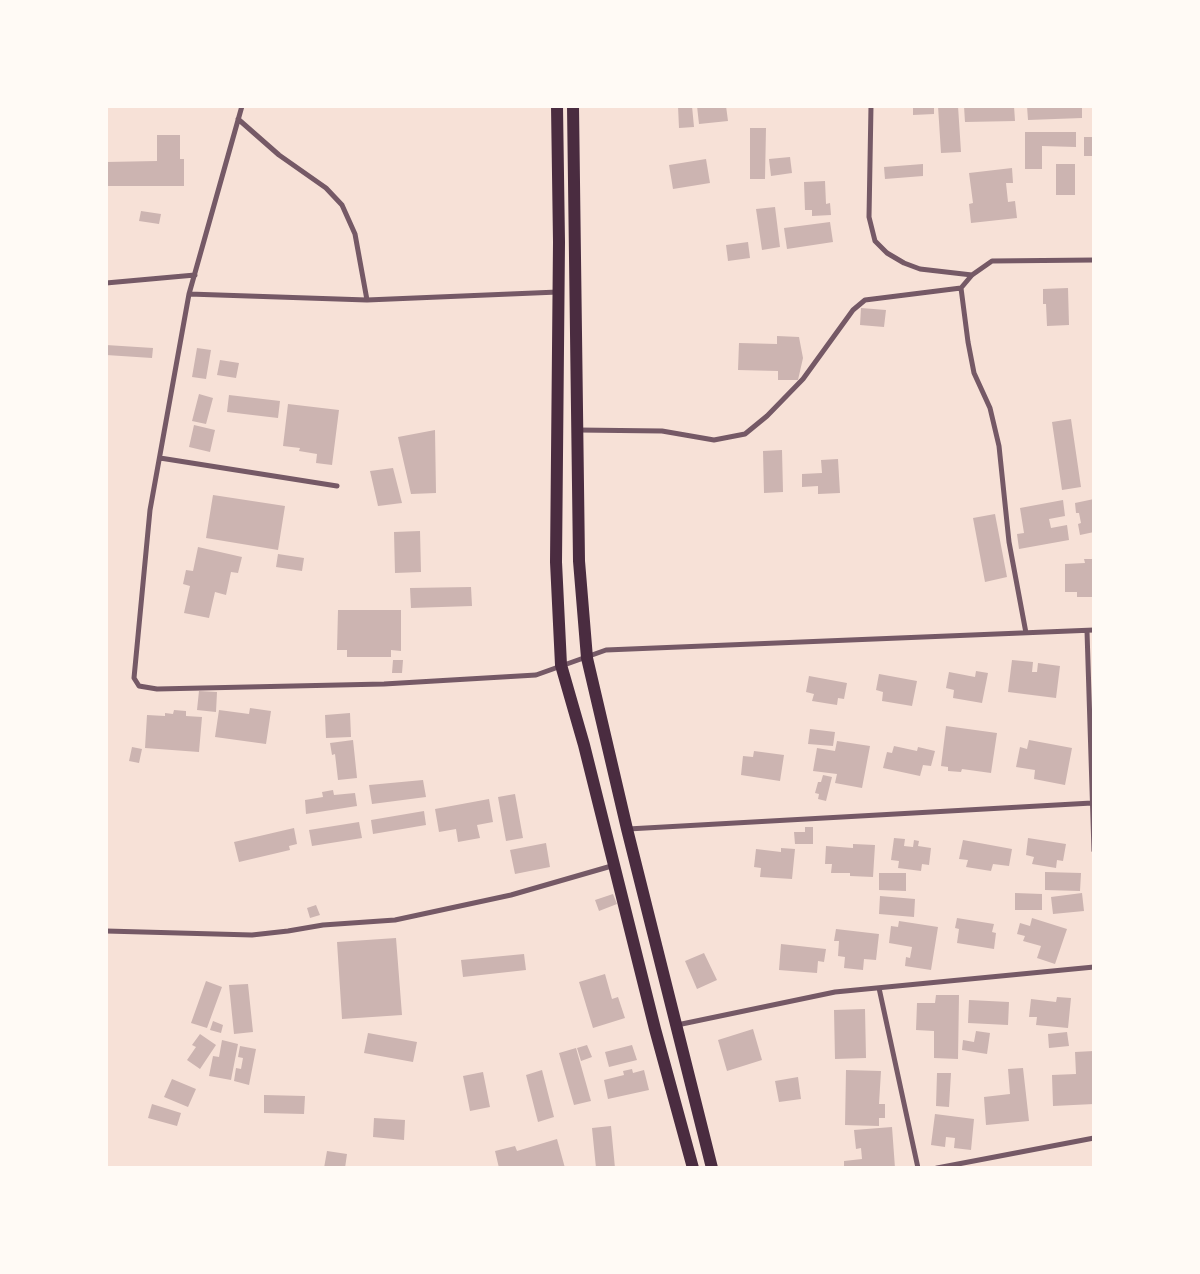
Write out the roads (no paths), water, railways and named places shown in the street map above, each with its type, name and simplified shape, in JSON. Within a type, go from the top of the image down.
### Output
[{"type":"highway","points":[[557,106],[560,242],[556,562],[561,665],[584,745],[692,1168]]},
{"type":"highway","points":[[573,106],[579,561],[587,658],[627,829],[712,1168]]},
{"type":"street","points":[[242,106],[189,294],[150,510],[134,678],[139,686],[157,689],[384,684],[536,675],[606,650],[1094,630]]},
{"type":"street","points":[[871,106],[869,217],[875,241],[887,253],[904,263],[920,269],[972,274]]},
{"type":"street","points":[[238,119],[279,155],[326,188],[342,205],[355,234],[367,300]]},
{"type":"street","points":[[1026,633],[1009,542],[998,446],[990,408],[974,373],[968,342],[962,288],[972,274],[992,261],[1094,260]]},
{"type":"street","points":[[106,283],[195,276]]},
{"type":"street","points":[[578,430],[662,431],[714,440],[746,434],[767,416],[803,379],[853,310],[865,300],[962,288]]},
{"type":"street","points":[[189,294],[367,300],[559,292]]},
{"type":"street","points":[[160,458],[337,486]]},
{"type":"street","points":[[1087,631],[1094,851]]},
{"type":"street","points":[[627,829],[1092,802]]},
{"type":"street","points":[[106,931],[252,935],[323,925],[396,920],[511,895],[615,865]]},
{"type":"street","points":[[677,1025],[835,992],[1094,967]]},
{"type":"street","points":[[879,988],[918,1168]]},
{"type":"street","points":[[937,1168],[1094,1138]]}]
